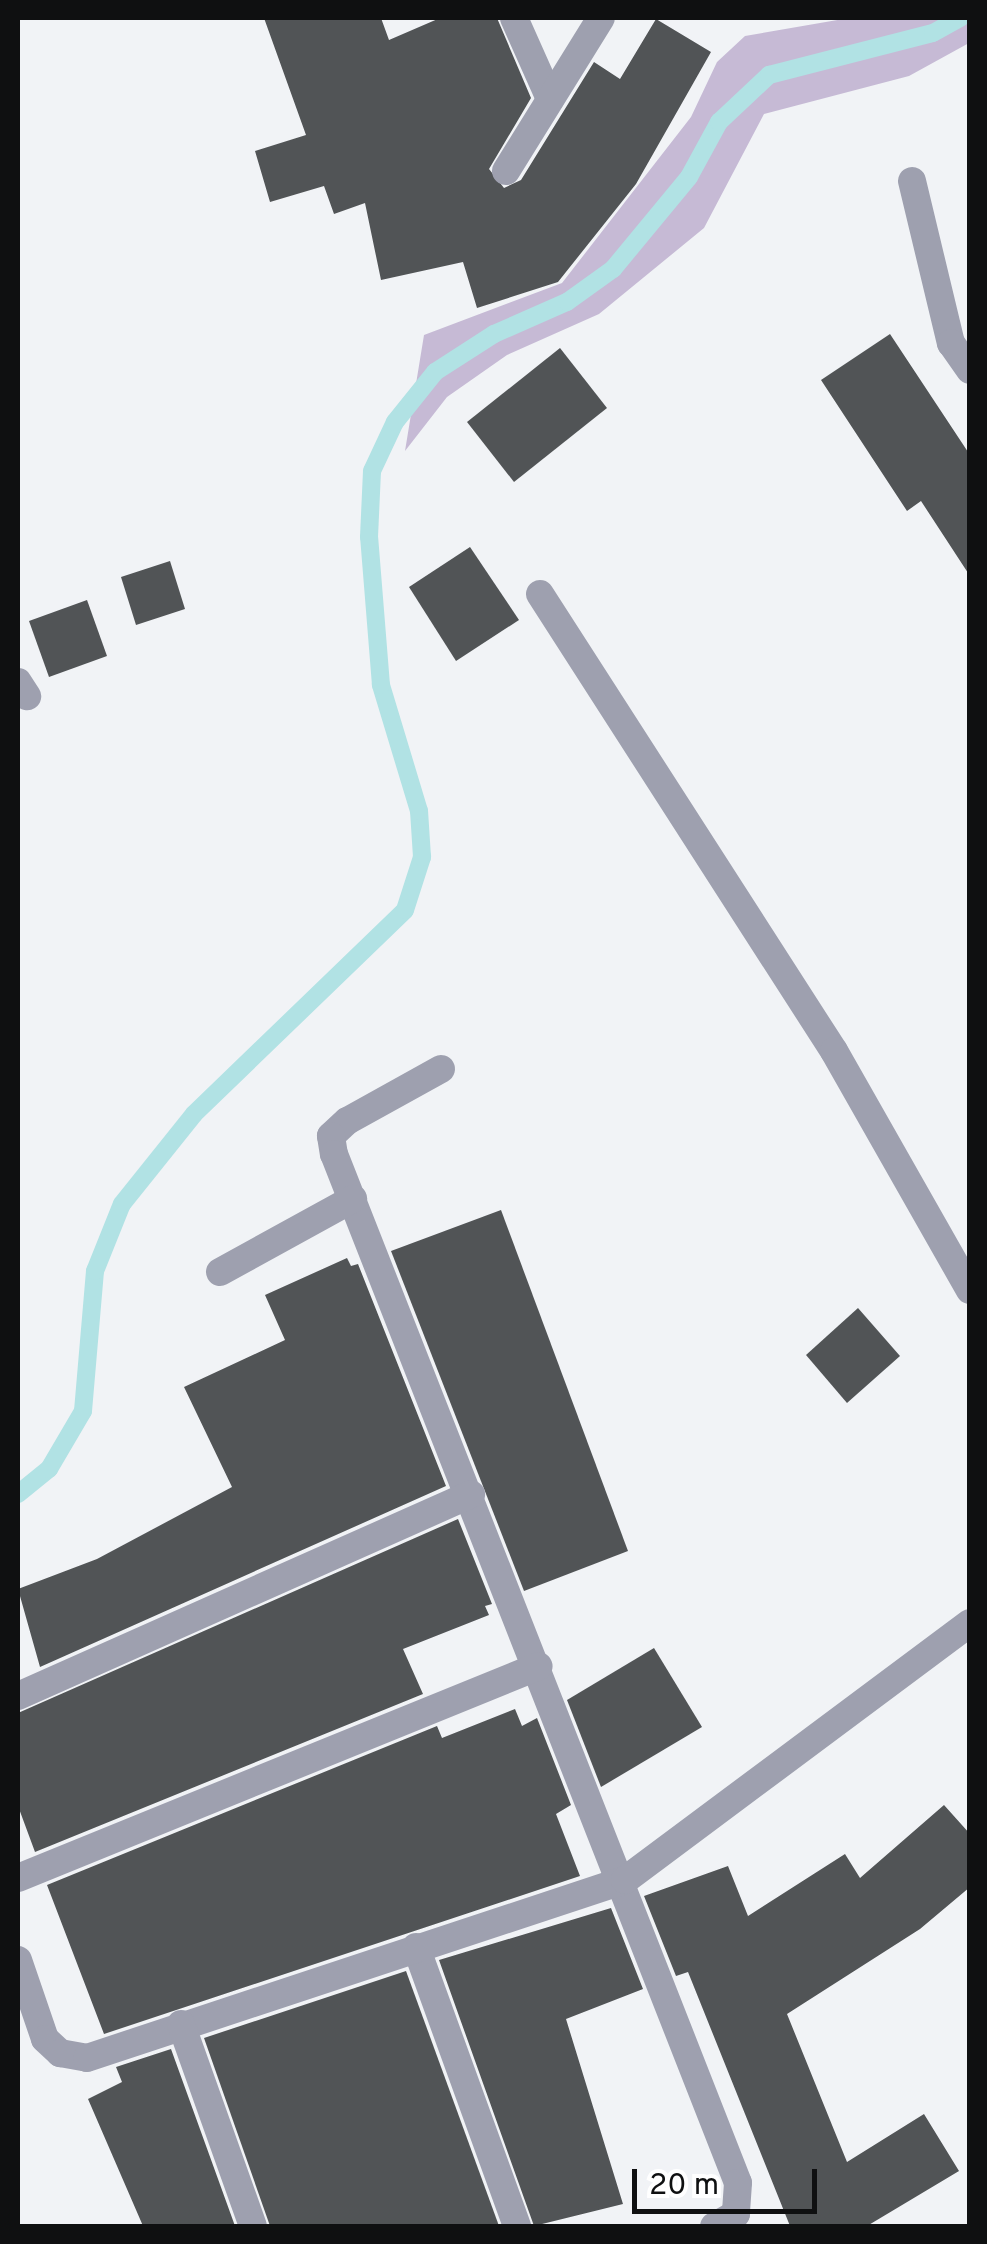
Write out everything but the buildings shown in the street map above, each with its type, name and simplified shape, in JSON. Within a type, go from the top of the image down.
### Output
[{"type":"street","points":[[514,18],[550,99]]},
{"type":"street","points":[[506,171],[601,18]]},
{"type":"street","points":[[912,181],[952,344],[970,370]]},
{"type":"street","points":[[540,594],[834,1051],[970,1290]]},
{"type":"street","points":[[441,1069],[331,1136],[624,1880],[738,2183],[736,2214],[714,2226]]},
{"type":"street","points":[[220,1272],[353,1199]]},
{"type":"street","points":[[18,1696],[470,1494]]},
{"type":"street","points":[[18,1960],[46,2039],[60,2053],[87,2058],[624,1880],[970,1623]]},
{"type":"street","points":[[18,1878],[539,1666]]},
{"type":"street","points":[[416,1948],[517,2226]]},
{"type":"street","points":[[181,2024],[252,2226]]},
{"type":"shaded area","points":[[849,18],[969,18],[969,43],[909,76],[764,114],[704,228],[599,314],[507,355],[447,397],[405,451],[424,335],[562,283],[691,117],[717,62],[745,36]]},
{"type":"waterway","points":[[18,1494],[49,1469],[83,1411],[95,1271],[122,1204],[194,1114],[405,910],[422,857],[419,811],[381,685],[369,537],[372,471],[395,422],[435,372],[494,334],[567,302],[613,269],[689,177],[719,122],[769,75],[933,33],[960,18]]}]
